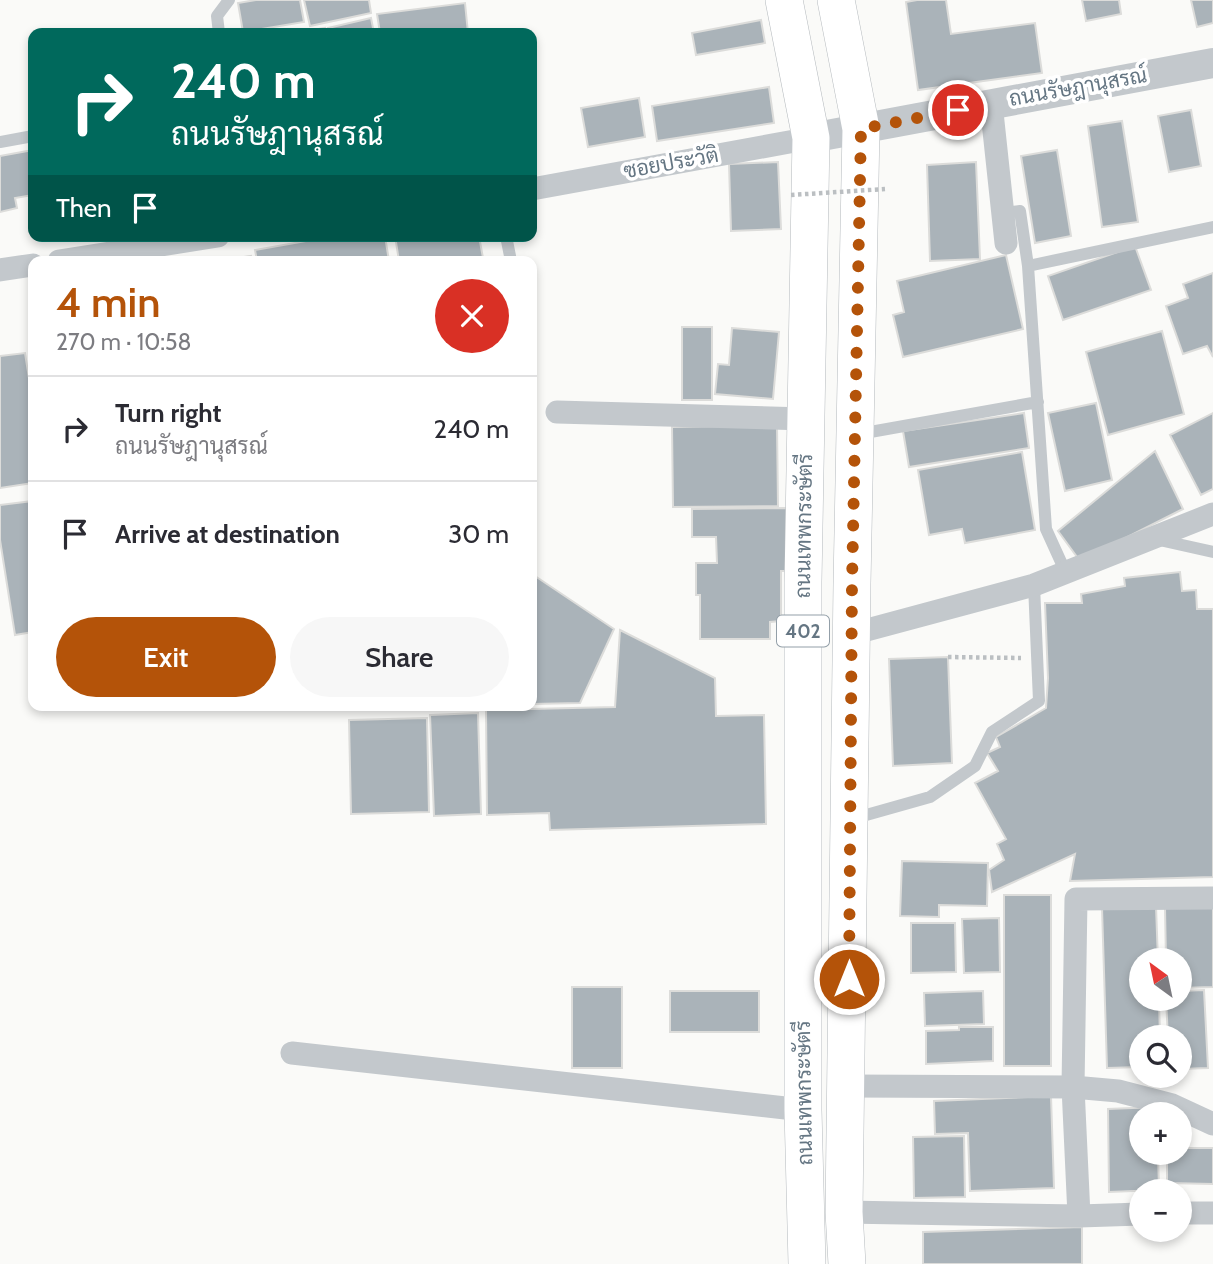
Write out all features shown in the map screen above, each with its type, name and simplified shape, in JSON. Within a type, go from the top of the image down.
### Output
[{"type":"main road","name":"ถนนเทพกระษัตรี","points":[[784,0],[811,138],[803,582],[803,1110],[807,1264]]},
{"type":"main road","name":"ถนนเทพกระษัตรี","points":[[836,0],[861,129],[844,1212],[847,1264]]},
{"type":"street","name":"ถนนรัษฎานุสรณ์","points":[[811,138],[1213,63]]},
{"type":"street","points":[[991,103],[1006,243]]},
{"type":"street","name":"ซอยประวัติ","points":[[537,188],[811,138]]},
{"type":"street","points":[[91,256],[180,242]]},
{"type":"street","points":[[0,270],[28,266]]},
{"type":"street","points":[[557,412],[806,419]]},
{"type":"street","points":[[852,634],[1034,585],[1213,514]]},
{"type":"street","points":[[1080,1216],[1073,1087],[1076,900],[1213,898]]},
{"type":"street","points":[[292,1053],[803,1110]]},
{"type":"street","points":[[848,1086],[1073,1087],[1118,1091],[1172,1105],[1213,1124]]},
{"type":"street","points":[[844,1212],[1129,1214]]},
{"type":"street","points":[[1192,1213],[1213,1213]]},
{"type":"lane","points":[[218,28],[217,16],[229,0]]},
{"type":"lane","points":[[0,142],[28,137]]},
{"type":"lane","points":[[1003,212],[1020,211],[1028,266],[1046,529],[1066,573]]},
{"type":"lane","points":[[1028,266],[1213,227]]},
{"type":"lane","points":[[855,435],[1038,402]]},
{"type":"lane","points":[[1155,539],[1213,552]]},
{"type":"lane","points":[[850,819],[930,797],[975,766],[992,732],[1039,701],[1034,585]]},
{"type":"path","points":[[791,195],[885,189]]},
{"type":"path","points":[[948,657],[1038,658]]},
{"type":"building","points":[[256,0],[300,0],[304,22],[267,28],[242,28],[238,3]]},
{"type":"building","points":[[304,0],[369,0],[371,13],[310,26]]},
{"type":"building","points":[[946,0],[951,34],[1035,23],[1042,73],[918,90],[906,2]]},
{"type":"building","points":[[1082,0],[1119,0],[1121,14],[1086,21]]},
{"type":"building","points":[[1191,0],[1213,0],[1213,23],[1197,27]]},
{"type":"building","points":[[465,3],[468,28],[379,28],[377,14]]},
{"type":"building","points":[[371,18],[373,28],[328,28]]},
{"type":"building","points":[[761,20],[765,43],[696,55],[692,33]]},
{"type":"building","points":[[769,87],[774,123],[657,141],[652,106]]},
{"type":"building","points":[[639,98],[645,137],[588,147],[581,108]]},
{"type":"building","points":[[1191,110],[1201,166],[1169,172],[1158,116]]},
{"type":"building","points":[[1122,121],[1138,222],[1102,227],[1088,126]]},
{"type":"building","points":[[1057,150],[1071,236],[1035,243],[1021,156]]},
{"type":"building","points":[[28,151],[28,196],[15,198],[17,208],[0,212],[0,156]]},
{"type":"building","points":[[778,162],[781,229],[731,231],[729,164]]},
{"type":"building","points":[[976,162],[980,259],[930,261],[927,165]]},
{"type":"building","points":[[300,242],[386,242],[388,256],[256,256],[255,250]]},
{"type":"building","points":[[396,242],[480,242],[483,256],[398,256]]},
{"type":"building","points":[[1135,246],[1151,290],[1063,320],[1048,276]]},
{"type":"building","points":[[1006,255],[1023,329],[903,357],[893,315],[904,312],[897,281]]},
{"type":"building","points":[[1213,273],[1213,357],[1207,346],[1183,354],[1166,306],[1188,298],[1183,284]]},
{"type":"building","points":[[682,327],[712,327],[712,400],[682,400]]},
{"type":"building","points":[[732,328],[779,332],[773,399],[715,394],[718,364],[729,365]]},
{"type":"building","points":[[1162,331],[1184,414],[1108,435],[1086,352]]},
{"type":"building","points":[[25,353],[28,372],[28,484],[0,488],[0,356]]},
{"type":"building","points":[[1096,403],[1112,480],[1065,491],[1048,413]]},
{"type":"building","points":[[1024,413],[1029,448],[909,467],[903,431]]},
{"type":"building","points":[[1213,413],[1213,489],[1201,495],[1170,435]]},
{"type":"building","points":[[777,425],[778,506],[673,507],[672,427]]},
{"type":"building","points":[[1155,451],[1183,509],[1080,561],[1058,531]]},
{"type":"building","points":[[1022,452],[1035,530],[965,543],[962,529],[929,535],[918,470]]},
{"type":"building","points":[[28,502],[28,633],[15,635],[0,540],[0,505]]},
{"type":"building","points":[[788,508],[788,571],[781,571],[781,621],[770,622],[770,639],[700,639],[700,595],[696,595],[696,563],[717,563],[716,537],[692,537],[692,509]]},
{"type":"building","points":[[1180,572],[1182,591],[1196,590],[1197,609],[1213,609],[1213,877],[1070,881],[1075,854],[992,892],[989,870],[1004,860],[997,844],[1006,839],[975,783],[998,771],[987,753],[1000,747],[996,737],[1046,708],[1048,678],[1045,603],[1082,603],[1081,594],[1125,586],[1124,578]]},
{"type":"building","points":[[537,577],[614,629],[580,703],[537,704]]},
{"type":"building","points":[[620,630],[715,678],[716,716],[764,715],[766,824],[550,830],[549,813],[487,815],[486,711],[615,707]]},
{"type":"building","points":[[948,657],[952,763],[893,766],[889,659]]},
{"type":"building","points":[[478,713],[481,814],[434,816],[430,715]]},
{"type":"building","points":[[427,718],[429,812],[351,814],[349,720]]},
{"type":"building","points":[[902,861],[988,863],[987,906],[939,905],[939,917],[900,916]]},
{"type":"building","points":[[1004,895],[1051,895],[1051,1066],[1004,1066]]},
{"type":"building","points":[[1156,906],[1158,948],[1129,948],[1129,1012],[1159,1012],[1160,1025],[1129,1025],[1129,1067],[1107,1068],[1102,908]]},
{"type":"building","points":[[1213,906],[1213,987],[1192,988],[1192,948],[1166,948],[1165,908]]},
{"type":"building","points":[[999,918],[1000,972],[964,973],[962,919]]},
{"type":"building","points":[[911,923],[955,923],[956,972],[911,973]]},
{"type":"building","points":[[572,987],[622,987],[622,1068],[572,1068]]},
{"type":"building","points":[[1192,990],[1204,990],[1208,1068],[1192,1069],[1192,1025],[1167,1025],[1167,1012],[1192,1012]]},
{"type":"building","points":[[670,991],[759,991],[759,1032],[670,1032]]},
{"type":"building","points":[[983,991],[984,1024],[925,1026],[924,993]]},
{"type":"building","points":[[959,1027],[993,1027],[993,1061],[926,1064],[926,1031],[959,1030]]},
{"type":"building","points":[[1051,1096],[1054,1188],[970,1191],[968,1133],[935,1134],[934,1101]]},
{"type":"building","points":[[1129,1108],[1129,1165],[1158,1165],[1159,1179],[1129,1179],[1129,1191],[1109,1192],[1108,1109]]},
{"type":"building","points":[[964,1136],[965,1197],[914,1198],[913,1137]]},
{"type":"building","points":[[1192,1148],[1213,1148],[1213,1184],[1192,1184],[1192,1179],[1167,1179],[1167,1165],[1192,1165]]},
{"type":"building","points":[[1082,1227],[1082,1264],[923,1264],[923,1232]]},
{"type":"route","points":[[849,979],[852,584],[861,129],[958,110]]}]
